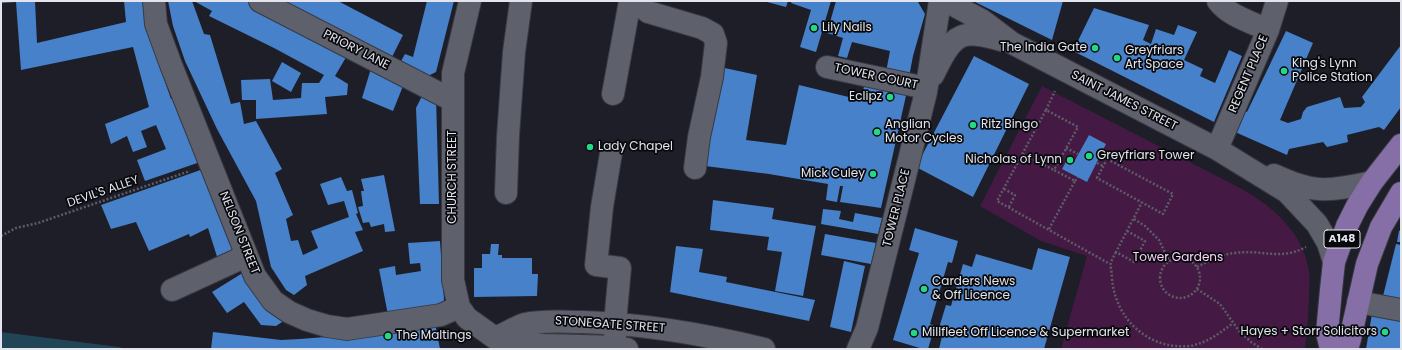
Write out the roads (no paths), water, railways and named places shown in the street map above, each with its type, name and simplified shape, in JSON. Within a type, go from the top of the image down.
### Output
[{"type":"main road","name":"A148","points":[[1331,349],[1327,333],[1330,290],[1334,262],[1347,226],[1357,206],[1372,182],[1401,145]]},
{"type":"main road","name":"A148","points":[[1347,349],[1367,264],[1381,227],[1401,193]]},
{"type":"street","name":"NELSON STREET","points":[[154,1],[156,24],[246,256],[255,276],[273,301],[289,312],[307,320],[327,326],[347,329],[441,315],[459,307]]},
{"type":"street","name":"PRIORY LANE","points":[[260,1],[452,100]]},
{"type":"street","name":"CHURCH STREET","points":[[470,1],[453,73],[453,280],[459,307],[467,318],[494,344]]},
{"type":"street","points":[[506,193],[508,136],[514,52],[521,1]]},
{"type":"street","points":[[613,94],[630,1]]},
{"type":"street","points":[[638,1],[648,12],[702,28],[713,34],[716,43],[712,77],[699,137],[695,168]]},
{"type":"street","name":"TOWER PLACE","points":[[858,349],[867,328],[926,88],[940,1]]},
{"type":"street","name":"SAINT JAMES STREET","points":[[946,1],[983,21],[1012,43],[1236,159],[1291,182],[1319,189],[1354,187],[1372,182]]},
{"type":"street","name":"REGENT PLACE","points":[[1217,149],[1268,30],[1234,14],[1222,6],[1218,1]]},
{"type":"street","points":[[1268,30],[1277,1]]},
{"type":"street","name":"TOWER PLACE","points":[[926,88],[949,47],[956,40],[965,35]]},
{"type":"street","name":"SAINT JAMES STREET","points":[[965,35],[983,36],[1012,43]]},
{"type":"street","name":"TOWER COURT","points":[[827,66],[926,88]]},
{"type":"street","points":[[611,153],[602,207],[596,265],[620,268],[615,323],[621,348]]},
{"type":"street","name":"SAINT JAMES STREET","points":[[1236,159],[1287,192],[1298,202],[1317,224],[1328,243],[1334,262]]},
{"type":"street","points":[[172,290],[246,256]]},
{"type":"street","points":[[1358,302],[1401,310]]},
{"type":"street","name":"STONEGATE STREET","points":[[494,344],[523,324],[542,321],[615,323],[676,330],[725,339],[764,349]]},
{"type":"street","points":[[867,328],[876,349]]},
{"type":"street","name":"STONEGATE STREET","points":[[494,344],[621,348]]},
{"type":"water","points":[[1,332],[119,347],[126,349],[1,349]]},
{"type":"place","name":"Lily Nails","points":[[814,28]]},
{"type":"place","name":"The India Gate","points":[[1095,48]]},
{"type":"place","name":"Greyfriars Art Space","points":[[1117,58]]},
{"type":"place","name":"King's Lynn Police Station","points":[[1284,71]]},
{"type":"place","name":"Eclipz","points":[[890,97]]},
{"type":"place","name":"Ritz Bingo","points":[[973,125]]},
{"type":"place","name":"Anglian Motor Cycles","points":[[877,132]]},
{"type":"place","name":"Lady Chapel","points":[[590,147]]},
{"type":"place","name":"Greyfriars Tower","points":[[1089,156]]},
{"type":"place","name":"Nicholas of Lynn","points":[[1070,160]]},
{"type":"place","name":"Mick Culey","points":[[873,174]]},
{"type":"place","name":"Carders News & Off Licence","points":[[924,289]]},
{"type":"place","name":"Hayes + Storr Solicitors","points":[[1385,332]]},
{"type":"place","name":"Millfleet Off Licence & Supermarket","points":[[914,333]]},
{"type":"place","name":"The Maltings","points":[[388,336]]},
{"type":"park label","name":"Tower Gardens","points":[[1178,258]]}]
